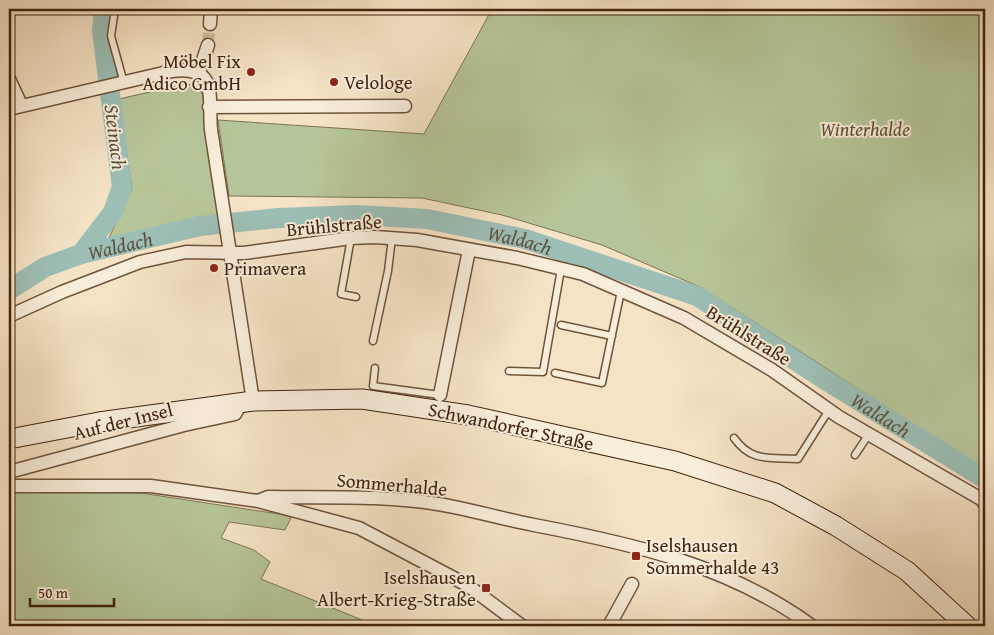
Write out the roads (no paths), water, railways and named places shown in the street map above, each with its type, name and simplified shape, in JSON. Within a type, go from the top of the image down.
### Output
[{"type":"main road","name":"Schwandorfer Straße","points":[[9,439],[100,422],[248,402],[336,398],[362,399],[428,408],[684,464],[775,493],[836,526],[907,571],[967,626]]},
{"type":"street","points":[[210,24],[211,9]]},
{"type":"street","points":[[199,72],[208,45]]},
{"type":"street","points":[[9,79],[15,107],[172,71],[188,69],[199,72],[206,80],[209,89],[209,107],[230,252],[248,402]]},
{"type":"street","points":[[209,107],[405,106]]},
{"type":"street","name":"Brühlstraße","points":[[9,316],[62,292],[140,262],[186,252],[244,253],[350,238],[392,238],[470,250],[562,268],[583,274],[684,318],[772,370],[829,410],[981,499],[985,504]]},
{"type":"street","points":[[440,395],[470,250]]},
{"type":"street","name":"Auf der Insel","points":[[9,472],[184,425],[235,414],[248,402]]},
{"type":"street","name":"Sommerhalde","points":[[9,486],[151,486],[258,501],[268,497],[350,498],[438,504],[492,518],[606,538],[653,550],[725,577],[784,606],[812,626]]},
{"type":"street","points":[[258,501],[359,528],[467,585],[522,626]]},
{"type":"street","points":[[609,626],[632,584]]},
{"type":"lane","points":[[115,9],[111,36],[120,84]]},
{"type":"lane","points":[[350,238],[341,294],[356,297]]},
{"type":"lane","points":[[373,341],[388,271],[392,238]]},
{"type":"lane","points":[[510,371],[543,372],[562,268]]},
{"type":"lane","points":[[555,373],[602,383],[621,290]]},
{"type":"lane","points":[[561,326],[612,336]]},
{"type":"lane","points":[[375,368],[373,386],[440,395]]},
{"type":"lane","points":[[734,438],[743,450],[757,457],[798,459],[829,410]]},
{"type":"lane","points":[[855,455],[869,434]]},
{"type":"waterway","name":"Steinach","points":[[81,254],[113,212],[122,187],[102,31],[104,9]]},
{"type":"waterway","name":"Waldach","points":[[9,290],[45,267],[81,254],[200,226],[278,218],[357,215],[427,219],[525,239],[697,296],[819,376],[985,479]]},
{"type":"tunnel","points":[[208,45],[210,24]]},
{"type":"place","name":"Möbel Fix Adico GmbH","points":[[251,72]]},
{"type":"place","name":"Velologe","points":[[334,82]]},
{"type":"place","name":"Primavera","points":[[214,268]]},
{"type":"place","name":"Iselshausen Sommerhalde 43","points":[[636,556]]},
{"type":"place","name":"Iselshausen Albert-Krieg-Straße","points":[[486,588]]},
{"type":"park label","name":"Winterhalde","points":[[865,129]]}]
